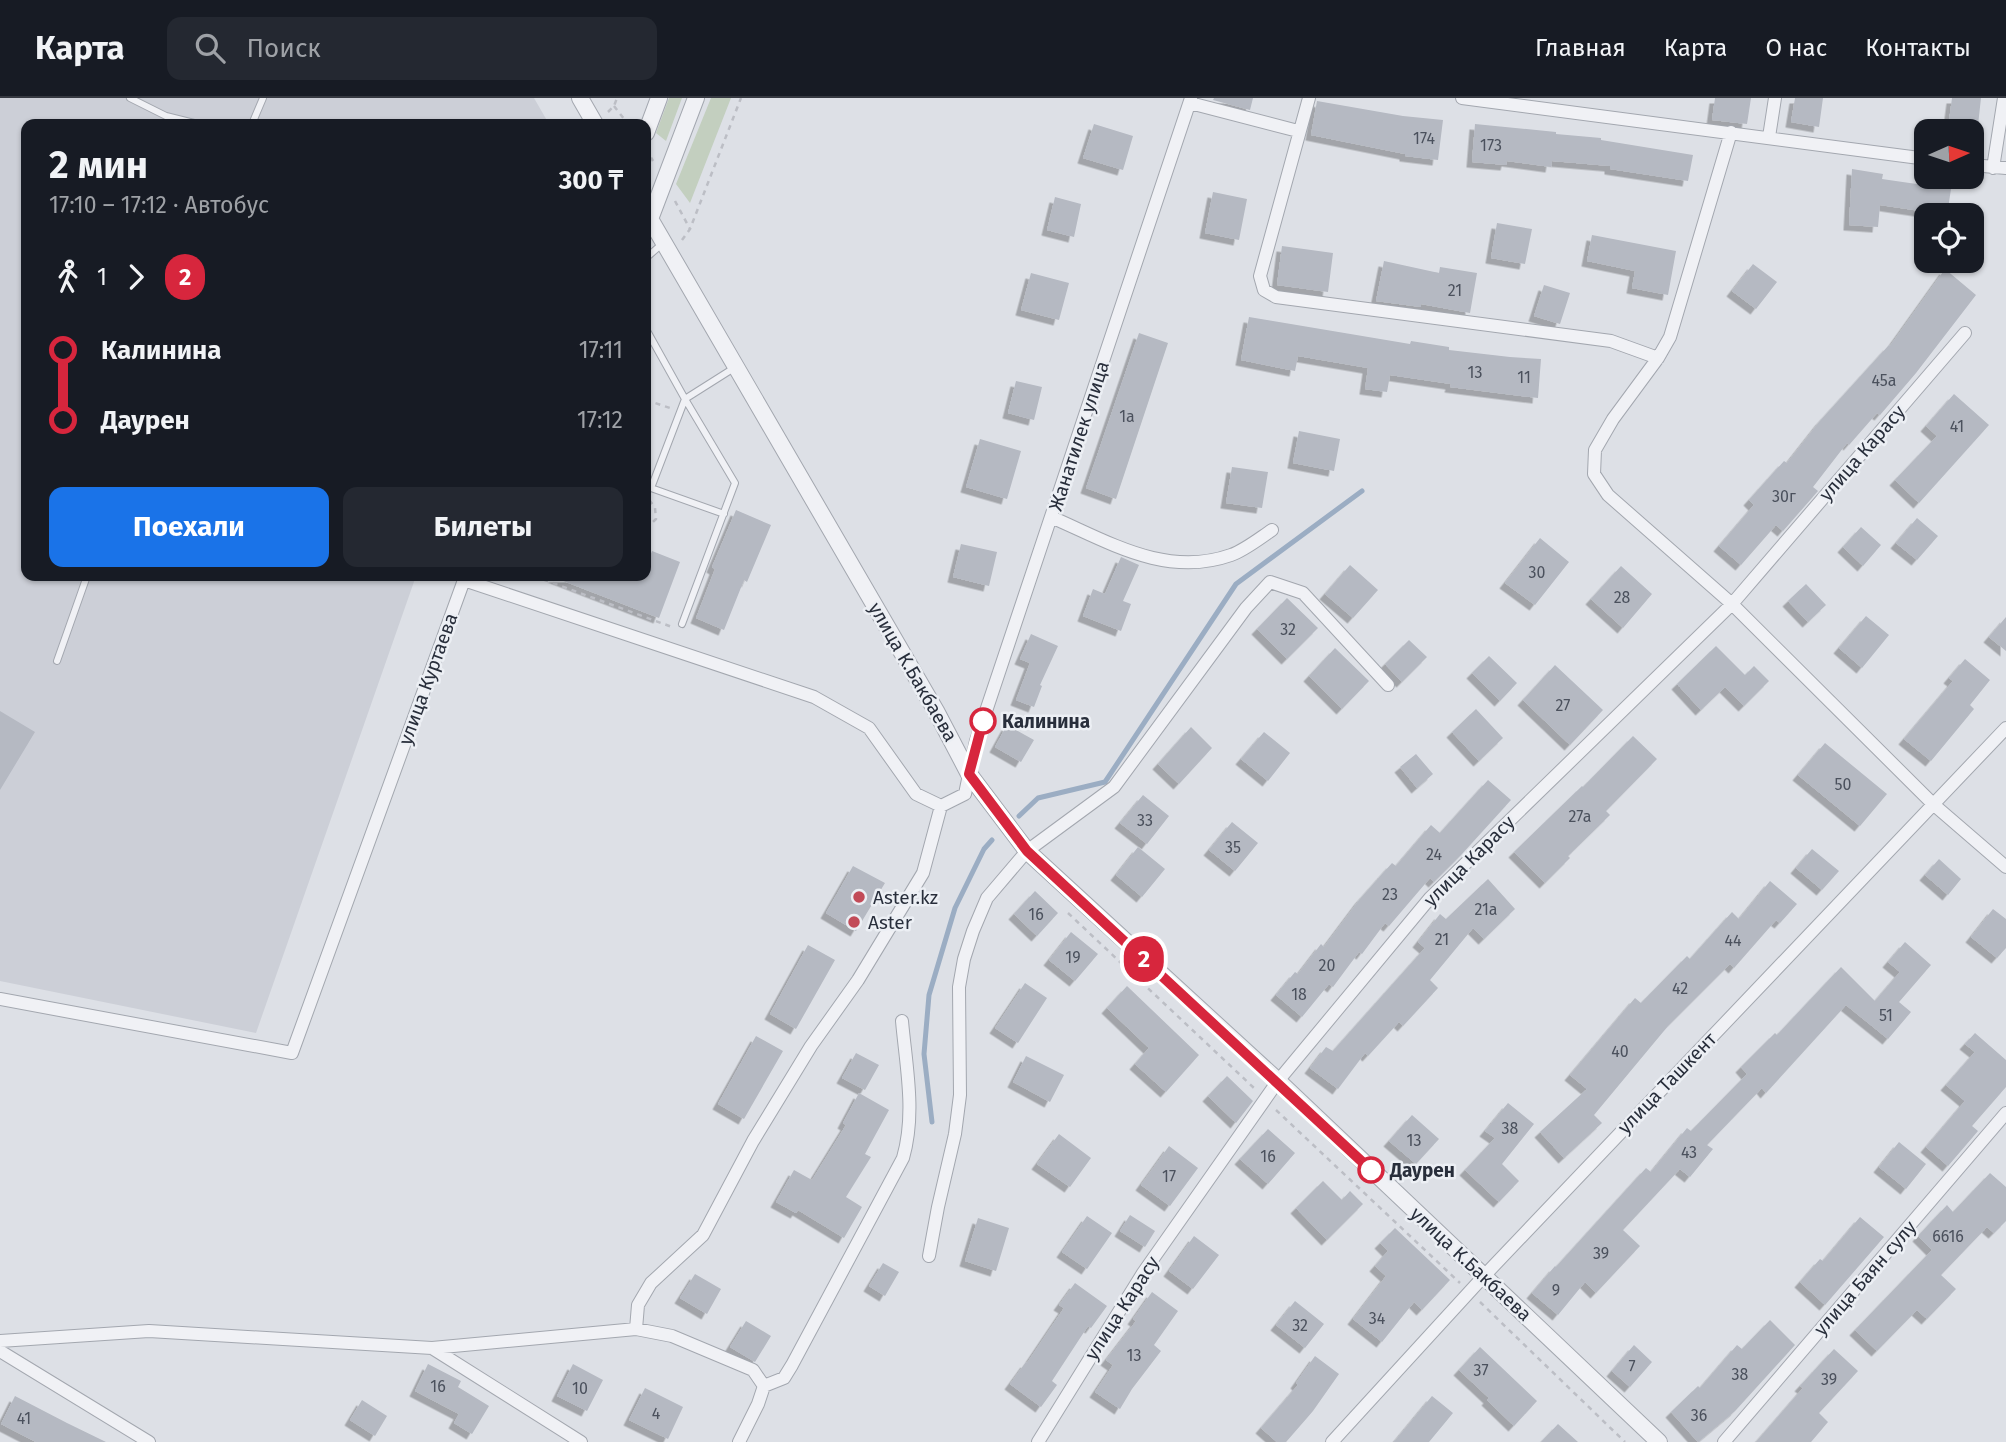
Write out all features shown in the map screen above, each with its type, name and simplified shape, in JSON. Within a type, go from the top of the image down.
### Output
[{"type":"street","points":[[580,98],[592,119]]},
{"type":"street","points":[[651,120],[659,98]]},
{"type":"street","points":[[651,209],[696,98]]},
{"type":"street","points":[[1308,98],[1260,276],[1264,290],[1276,297],[1611,341],[1658,358]]},
{"type":"street","points":[[1462,98],[1548,104],[1914,157]]},
{"type":"street","points":[[1769,137],[1775,98]]},
{"type":"street","points":[[1999,168],[2004,98]]},
{"type":"street","points":[[1190,100],[1298,131]]},
{"type":"street","name":"Жанатилек улица","points":[[969,774],[976,741],[1190,100]]},
{"type":"street","points":[[1731,132],[1670,337],[1658,358],[1613,419],[1595,450],[1594,474],[1608,495],[1732,604],[1933,804],[2006,867]]},
{"type":"street","name":"улица К.Бакбаева","points":[[651,221],[936,711],[969,774],[1027,851],[1278,1082],[1659,1442]]},
{"type":"street","name":"улица Карасу","points":[[1038,1442],[1143,1273],[1265,1099],[1430,898],[1732,604],[1965,334]]},
{"type":"street","points":[[1051,517],[1159,562],[1190,564],[1232,555],[1272,530]]},
{"type":"street","name":"улица Куртаева","points":[[0,999],[292,1053],[464,581]]},
{"type":"street","name":"улица Куртаева","points":[[467,581],[814,697],[869,728],[916,794],[941,806]]},
{"type":"street","points":[[929,1256],[955,1134],[960,1095],[958,987],[964,959],[988,898],[1027,851],[1114,787],[1246,608],[1270,582],[1303,593],[1388,685]]},
{"type":"street","name":"улица Ташкент","points":[[1332,1442],[1483,1276],[2006,728]]},
{"type":"street","points":[[636,1329],[638,1305],[651,1283],[703,1235],[767,1117],[811,1046],[858,980],[923,873],[941,806],[965,794],[969,774]]},
{"type":"street","points":[[739,1442],[764,1386],[784,1378],[792,1366],[903,1158],[909,1136],[910,1106],[902,1021]]},
{"type":"street","name":"улица Баян сулу","points":[[1724,1442],[2006,1114]]},
{"type":"street","points":[[0,1341],[149,1331],[432,1348],[636,1329],[672,1336],[753,1370],[764,1386]]},
{"type":"street","points":[[432,1348],[581,1442]]},
{"type":"street","points":[[0,1352],[149,1442]]},
{"type":"lane","points":[[130,98],[178,119]]},
{"type":"lane","points":[[254,119],[263,98]]},
{"type":"lane","points":[[651,253],[663,242]]},
{"type":"lane","points":[[651,338],[735,483],[682,624]]},
{"type":"lane","points":[[724,514],[651,488],[685,398],[736,366]]},
{"type":"lane","points":[[57,661],[86,581]]},
{"type":"path","points":[[617,98],[614,106],[624,119]]},
{"type":"path","points":[[690,229],[741,98]]},
{"type":"path","points":[[651,402],[680,411]]},
{"type":"path","points":[[651,504],[655,508],[656,519],[651,524]]},
{"type":"path","points":[[547,581],[664,626],[676,628],[682,624]]},
{"type":"path","points":[[1066,911],[1625,1442]]},
{"type":"shaded area","points":[[0,98],[534,98],[546,119],[21,119],[21,581],[414,581],[256,1033],[0,981]]},
{"type":"green space","points":[[669,98],[682,98],[666,141],[656,133]]},
{"type":"green space","points":[[711,98],[731,98],[690,203],[676,184]]},
{"type":"building","points":[[1253,98],[1250,110],[1213,100]]},
{"type":"building","points":[[1715,98],[1751,98],[1747,124],[1712,120]]},
{"type":"building","points":[[1795,98],[1823,98],[1819,127],[1791,122]]},
{"type":"building","points":[[1952,98],[1981,98],[1979,119],[1949,119]]},
{"type":"building","points":[[1317,101],[1443,120],[1438,160],[1405,156],[1311,135]]},
{"type":"building","points":[[1094,124],[1133,136],[1123,170],[1083,158]]},
{"type":"building","points":[[1475,124],[1601,138],[1693,155],[1688,181],[1610,169],[1610,166],[1552,161],[1551,167],[1507,161],[1506,165],[1472,162]]},
{"type":"building","points":[[1852,169],[1883,174],[1882,179],[1914,184],[1914,189],[1951,189],[1949,203],[1914,203],[1914,210],[1880,205],[1878,227],[1849,225]]},
{"type":"building","points":[[1213,192],[1247,199],[1239,240],[1205,233]]},
{"type":"building","points":[[1055,197],[1081,204],[1074,237],[1047,230]]},
{"type":"building","points":[[1497,223],[1532,229],[1525,264],[1491,258]]},
{"type":"building","points":[[1592,235],[1676,251],[1668,295],[1632,288],[1635,271],[1587,261]]},
{"type":"building","points":[[1282,246],[1333,253],[1328,292],[1277,285]]},
{"type":"building","points":[[1384,261],[1439,273],[1440,267],[1477,273],[1470,313],[1421,304],[1421,307],[1376,301]]},
{"type":"building","points":[[1753,264],[1777,282],[1756,309],[1732,291]]},
{"type":"building","points":[[1031,273],[1069,283],[1059,320],[1021,310]]},
{"type":"building","points":[[1942,273],[1950,273],[1976,295],[1880,415],[1877,413],[1849,445],[1847,443],[1813,487],[1818,491],[1783,531],[1776,525],[1741,565],[1719,546],[1754,505],[1749,500],[1784,461],[1787,463],[1820,421],[1890,346]]},
{"type":"building","points":[[1544,285],[1570,293],[1560,324],[1534,316]]},
{"type":"building","points":[[1249,317],[1410,344],[1411,341],[1449,347],[1449,350],[1541,359],[1538,398],[1450,387],[1451,384],[1390,375],[1387,392],[1365,389],[1368,368],[1298,356],[1295,371],[1241,360]]},
{"type":"building","points":[[1139,333],[1168,343],[1116,499],[1086,488]]},
{"type":"building","points":[[1016,381],[1042,387],[1034,420],[1008,413]]},
{"type":"building","points":[[1954,394],[1989,425],[1919,503],[1895,480],[1937,436],[1926,426]]},
{"type":"building","points":[[1299,431],[1340,439],[1334,471],[1293,463]]},
{"type":"building","points":[[980,439],[1021,451],[1007,499],[966,487]]},
{"type":"building","points":[[1232,467],[1268,472],[1262,508],[1226,503]]},
{"type":"building","points":[[736,510],[771,525],[747,582],[744,580],[724,630],[696,618],[715,569],[712,567]]},
{"type":"building","points":[[1917,518],[1938,536],[1917,560],[1896,543]]},
{"type":"building","points":[[1861,527],[1881,545],[1863,566],[1843,547]]},
{"type":"building","points":[[1540,538],[1569,562],[1535,605],[1505,583]]},
{"type":"building","points":[[961,544],[997,552],[989,586],[953,577]]},
{"type":"building","points":[[652,551],[680,562],[659,618],[563,581],[651,581]]},
{"type":"building","points":[[1121,557],[1139,565],[1123,601],[1131,604],[1121,631],[1083,616],[1093,589],[1105,594]]},
{"type":"building","points":[[1350,565],[1378,590],[1353,618],[1325,594]]},
{"type":"building","points":[[1621,566],[1652,594],[1623,628],[1591,599]]},
{"type":"building","points":[[1806,584],[1826,605],[1808,622],[1788,601]]},
{"type":"building","points":[[1287,598],[1318,628],[1287,659],[1257,629]]},
{"type":"building","points":[[1866,616],[1889,635],[1862,668],[1839,648]]},
{"type":"building","points":[[2006,617],[2006,651],[1989,637]]},
{"type":"building","points":[[1031,634],[1058,646],[1040,685],[1042,686],[1034,707],[1016,700],[1030,663],[1020,659]]},
{"type":"building","points":[[1409,640],[1427,657],[1402,682],[1385,664]]},
{"type":"building","points":[[1716,646],[1745,675],[1754,666],[1769,681],[1744,706],[1725,687],[1701,710],[1677,684]]},
{"type":"building","points":[[1335,648],[1369,681],[1342,709],[1309,676]]},
{"type":"building","points":[[1489,656],[1517,683],[1500,701],[1472,673]]},
{"type":"building","points":[[1965,659],[1990,680],[1970,705],[1974,709],[1931,761],[1904,739],[1953,681],[1949,678]]},
{"type":"building","points":[[1555,665],[1603,710],[1570,745],[1523,700]]},
{"type":"building","points":[[1476,709],[1503,738],[1479,761],[1452,732]]},
{"type":"building","points":[[0,711],[35,732],[0,790]]},
{"type":"building","points":[[1007,725],[1034,740],[1021,762],[995,747]]},
{"type":"building","points":[[1191,727],[1212,748],[1179,784],[1158,764]]},
{"type":"building","points":[[1264,732],[1290,753],[1268,781],[1241,759]]},
{"type":"building","points":[[1633,736],[1657,759],[1606,811],[1610,815],[1545,883],[1514,852]]},
{"type":"building","points":[[1825,743],[1887,794],[1860,826],[1798,775]]},
{"type":"building","points":[[1416,754],[1433,774],[1417,788],[1400,767]]},
{"type":"building","points":[[1488,780],[1511,800],[1434,882],[1430,878],[1389,926],[1385,923],[1333,987],[1329,984],[1302,1017],[1276,995],[1295,972],[1298,974],[1321,944],[1324,947],[1360,899],[1392,863],[1396,866],[1431,825],[1440,833]]},
{"type":"building","points":[[1143,795],[1169,816],[1147,844],[1120,823]]},
{"type":"building","points":[[1232,822],[1258,843],[1235,871],[1209,850]]},
{"type":"building","points":[[1138,847],[1165,869],[1142,897],[1116,875]]},
{"type":"building","points":[[1812,849],[1839,871],[1822,890],[1796,868]]},
{"type":"building","points":[[1939,859],[1961,879],[1948,895],[1925,875]]},
{"type":"building","points":[[853,866],[885,883],[856,931],[826,913]]},
{"type":"building","points":[[1488,879],[1515,909],[1484,939],[1473,928],[1430,980],[1438,988],[1403,1026],[1399,1022],[1368,1056],[1365,1053],[1338,1089],[1310,1068],[1326,1047],[1333,1051],[1425,948],[1418,942],[1440,914],[1446,919]]},
{"type":"building","points":[[1770,881],[1797,904],[1780,923],[1776,920],[1734,968],[1730,964],[1668,1026],[1594,1115],[1602,1123],[1564,1158],[1540,1132],[1587,1089],[1570,1075],[1635,998],[1641,1003],[1687,956],[1690,959],[1732,912],[1739,919]]},
{"type":"building","points":[[1035,891],[1058,913],[1037,936],[1014,914]]},
{"type":"building","points":[[1993,909],[2006,919],[2006,948],[1997,958],[1971,937]]},
{"type":"building","points":[[1071,932],[1098,954],[1075,981],[1049,960]]},
{"type":"building","points":[[1905,942],[1931,965],[1899,1002],[1911,1012],[1888,1039],[1846,1005],[1766,1093],[1762,1088],[1707,1145],[1713,1149],[1690,1177],[1680,1169],[1623,1230],[1640,1246],[1596,1293],[1585,1282],[1558,1315],[1532,1293],[1646,1168],[1651,1172],[1687,1128],[1691,1131],[1747,1074],[1741,1067],[1775,1033],[1777,1035],[1841,967],[1875,1001],[1900,972],[1888,962]]},
{"type":"building","points":[[808,945],[835,960],[796,1029],[770,1014]]},
{"type":"building","points":[[1025,983],[1047,998],[1018,1043],[995,1028]]},
{"type":"building","points":[[1127,986],[1199,1055],[1166,1092],[1135,1064],[1149,1048],[1107,1008]]},
{"type":"building","points":[[1975,1033],[2006,1060],[2006,1087],[1972,1126],[1978,1131],[1948,1166],[1926,1147],[1965,1101],[1946,1085],[1975,1052],[1965,1044]]},
{"type":"building","points":[[756,1036],[783,1051],[744,1119],[718,1104]]},
{"type":"building","points":[[856,1053],[879,1065],[865,1090],[842,1078]]},
{"type":"building","points":[[1026,1056],[1064,1075],[1050,1102],[1013,1082]]},
{"type":"building","points":[[1227,1076],[1253,1101],[1236,1123],[1208,1096]]},
{"type":"building","points":[[859,1093],[889,1110],[865,1154],[871,1157],[846,1197],[862,1207],[844,1238],[798,1210],[796,1213],[776,1202],[794,1170],[812,1180],[846,1125],[843,1123]]},
{"type":"building","points":[[1508,1103],[1534,1124],[1502,1164],[1519,1181],[1499,1202],[1465,1170],[1495,1138],[1485,1131]]},
{"type":"building","points":[[1412,1115],[1439,1139],[1416,1164],[1389,1141]]},
{"type":"building","points":[[1268,1129],[1295,1153],[1268,1184],[1240,1159]]},
{"type":"building","points":[[1059,1134],[1091,1158],[1070,1187],[1037,1164]]},
{"type":"building","points":[[1899,1142],[1926,1164],[1906,1189],[1879,1167]]},
{"type":"building","points":[[1169,1146],[1198,1168],[1170,1206],[1141,1185]]},
{"type":"building","points":[[1990,1173],[2006,1187],[2006,1221],[1994,1233],[1987,1227],[1941,1275],[1956,1289],[1927,1319],[1917,1310],[1877,1351],[1855,1330],[1932,1250],[1918,1236],[1947,1205],[1953,1212]]},
{"type":"building","points":[[1323,1181],[1342,1200],[1350,1191],[1363,1204],[1327,1240],[1296,1208]]},
{"type":"building","points":[[1130,1215],[1155,1231],[1145,1247],[1120,1231]]},
{"type":"building","points":[[1087,1216],[1112,1233],[1087,1269],[1062,1252]]},
{"type":"building","points":[[1860,1217],[1884,1237],[1825,1305],[1800,1282],[1820,1259],[1823,1261]]},
{"type":"building","points":[[978,1218],[1009,1228],[996,1271],[965,1261]]},
{"type":"building","points":[[1395,1228],[1450,1280],[1422,1310],[1414,1302],[1382,1342],[1353,1319],[1386,1276],[1375,1266],[1388,1251],[1380,1243]]},
{"type":"building","points":[[1194,1236],[1219,1255],[1193,1289],[1169,1271]]},
{"type":"building","points":[[883,1263],[899,1272],[885,1296],[869,1286]]},
{"type":"building","points":[[695,1274],[721,1289],[707,1314],[680,1298]]},
{"type":"building","points":[[1075,1283],[1107,1306],[1091,1328],[1088,1326],[1052,1381],[1057,1385],[1041,1407],[1010,1384],[1064,1308],[1059,1305]]},
{"type":"building","points":[[1152,1292],[1178,1311],[1154,1345],[1161,1351],[1120,1409],[1095,1392],[1113,1365],[1106,1360],[1136,1321],[1133,1319]]},
{"type":"building","points":[[1295,1301],[1324,1324],[1305,1348],[1276,1325]]},
{"type":"building","points":[[1770,1320],[1795,1345],[1735,1411],[1698,1442],[1671,1412],[1698,1386],[1700,1388],[1737,1345],[1742,1349]]},
{"type":"building","points":[[746,1321],[771,1336],[755,1362],[730,1347]]},
{"type":"building","points":[[1634,1345],[1652,1362],[1630,1387],[1612,1371]]},
{"type":"building","points":[[1480,1347],[1537,1401],[1514,1426],[1459,1370]]},
{"type":"building","points":[[1834,1349],[1858,1371],[1819,1413],[1828,1422],[1811,1442],[1756,1442],[1803,1388],[1800,1386]]},
{"type":"building","points":[[1315,1356],[1339,1374],[1313,1411],[1286,1442],[1277,1442],[1261,1428],[1298,1385],[1296,1383]]},
{"type":"building","points":[[428,1364],[461,1381],[458,1387],[489,1406],[472,1434],[454,1423],[459,1414],[415,1391]]},
{"type":"building","points":[[573,1364],[603,1380],[587,1411],[557,1396]]},
{"type":"building","points":[[645,1388],[683,1407],[668,1439],[629,1420]]},
{"type":"building","points":[[15,1396],[106,1442],[36,1442],[1,1424]]},
{"type":"building","points":[[1432,1396],[1453,1413],[1429,1442],[1394,1442]]},
{"type":"building","points":[[362,1400],[387,1416],[375,1436],[350,1420]]},
{"type":"building","points":[[1558,1424],[1578,1442],[1541,1442]]},
{"type":"waterway","points":[[1019,816],[1038,798],[1105,782],[1236,584],[1362,491]]},
{"type":"waterway","points":[[932,1122],[924,1054],[929,995],[955,908],[984,849],[992,840]]},
{"type":"bus line","name":"2","points":[[983,721],[969,774],[1027,851],[1371,1170]]},
{"type":"place","name":"Калинина","points":[[983,721]]},
{"type":"place","name":"Aster.kz","points":[[859,897]]},
{"type":"place","name":"Aster","points":[[854,922]]},
{"type":"place","name":"Даурен","points":[[1371,1170]]}]
